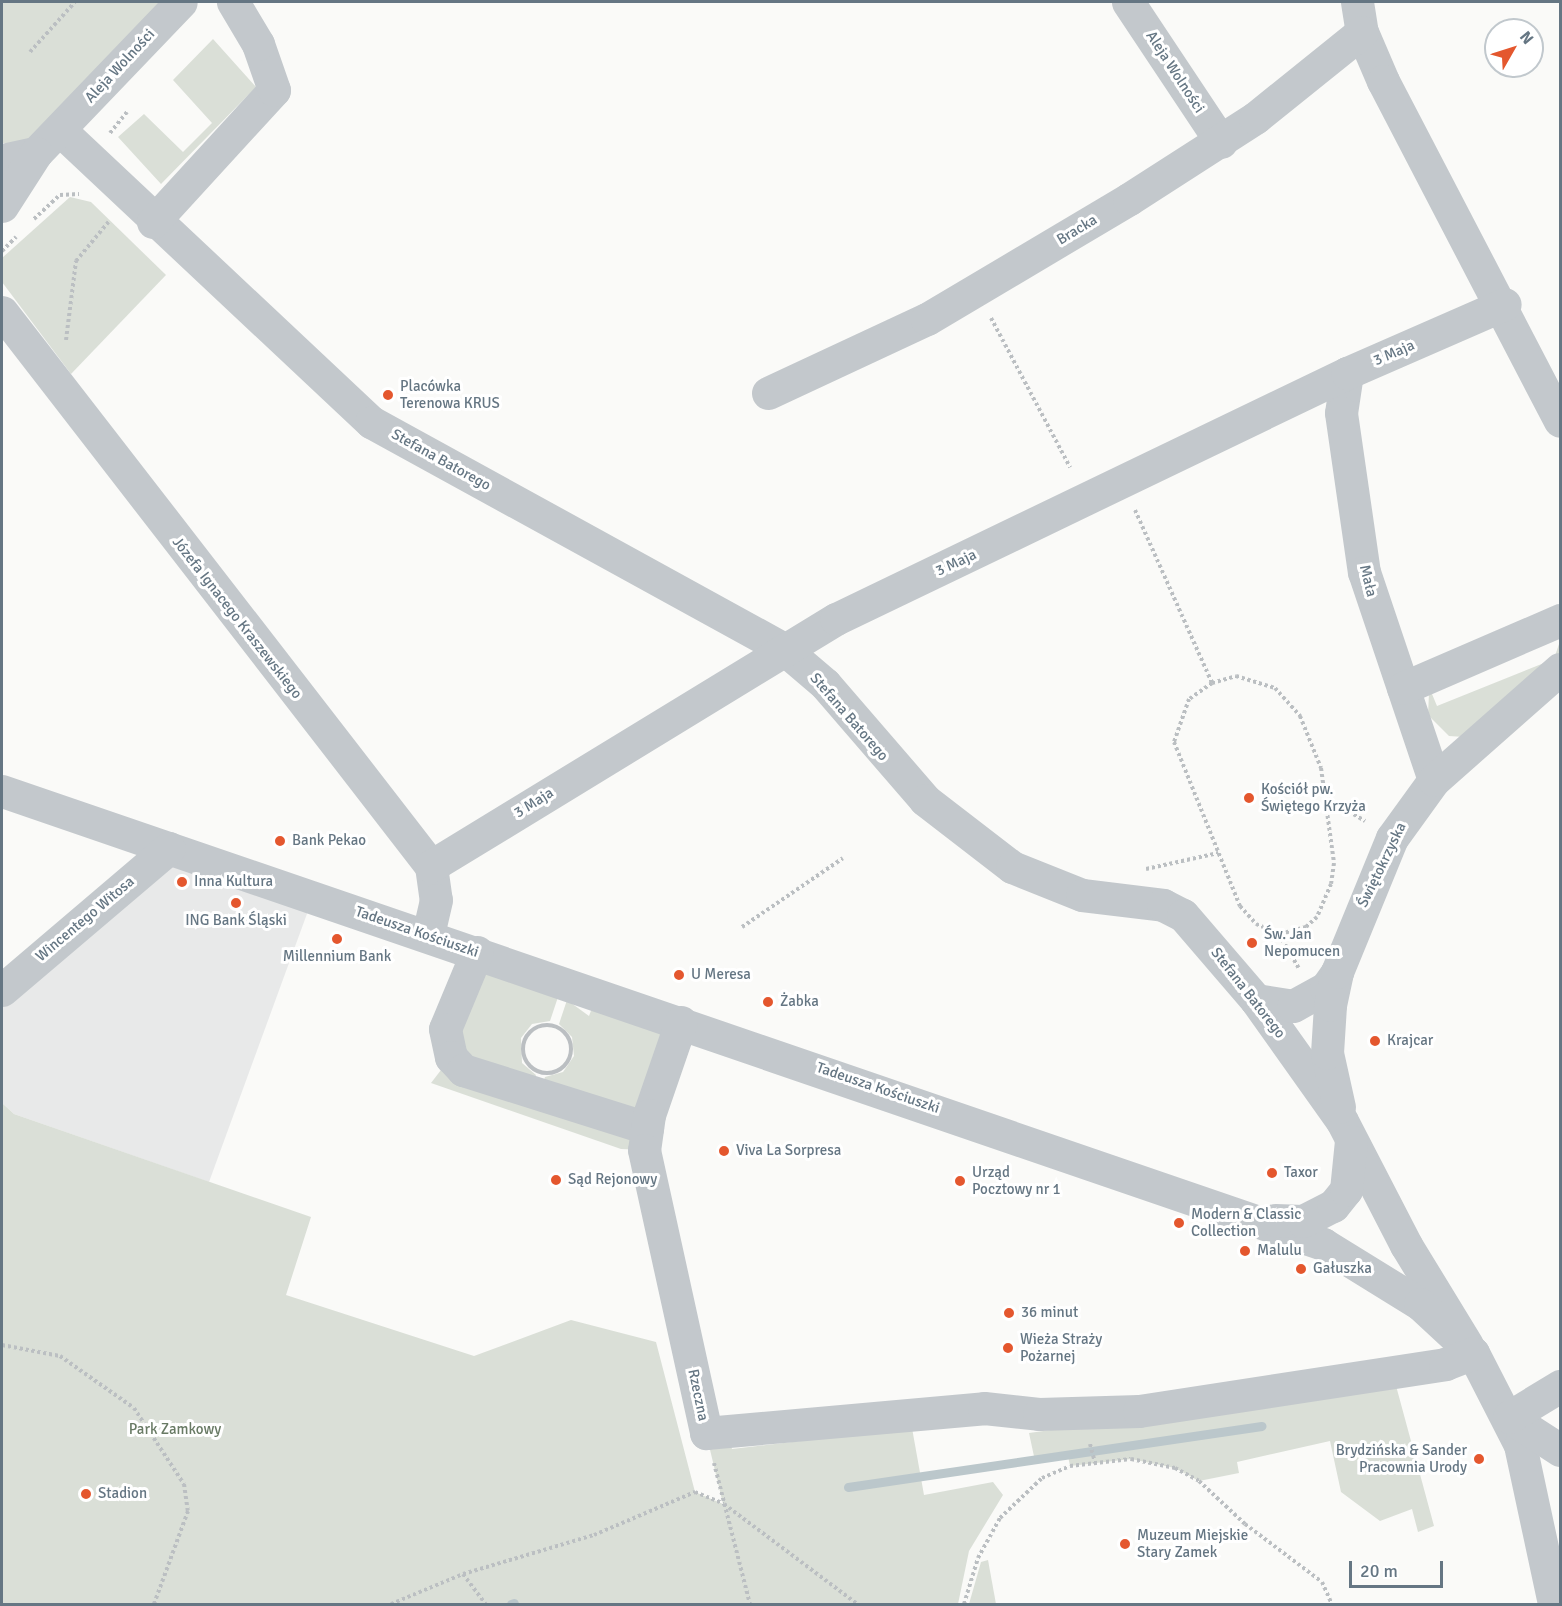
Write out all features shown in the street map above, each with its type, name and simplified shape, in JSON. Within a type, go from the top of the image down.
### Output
[{"type":"street","name":"Aleja Wolności","points":[[36,153],[181,2]]},
{"type":"street","points":[[153,222],[274,90],[262,54],[233,2]]},
{"type":"street","name":"Aleja Wolności","points":[[1128,2],[1221,142]]},
{"type":"street","name":"Bracka","points":[[768,393],[977,291],[1221,142],[1360,17],[1383,81],[1505,304],[1560,420]]},
{"type":"street","name":"Stefana Batorego","points":[[60,130],[153,222],[371,422],[784,649],[825,684],[925,800],[973,840],[1044,884],[1176,910],[1256,1000],[1347,1131],[1470,1349]]},
{"type":"street","points":[[2,160],[36,153]]},
{"type":"street","points":[[2,206],[36,153]]},
{"type":"street","name":"3 Maja","points":[[431,866],[836,619],[1123,485],[1347,373],[1505,304]]},
{"type":"street","name":"Józefa Ignacego Kraszewskiego","points":[[2,312],[431,866],[436,900],[428,936]]},
{"type":"street","name":"Mała","points":[[1347,373],[1341,413],[1364,572],[1434,780]]},
{"type":"street","points":[[1403,688],[1560,620]]},
{"type":"street","name":"Świętokrzyska","points":[[1347,1131],[1328,1053],[1337,972],[1392,838],[1434,780],[1560,669]]},
{"type":"street","name":"Tadeusza Kościuszki","points":[[2,791],[1264,1220],[1372,1271],[1470,1349],[1509,1417],[1554,1605]]},
{"type":"street","name":"Wincentego Witosa","points":[[2,990],[169,848]]},
{"type":"street","points":[[477,952],[445,1029],[451,1057],[463,1070],[647,1128]]},
{"type":"street","points":[[1256,1000],[1293,1006],[1312,999],[1337,972]]},
{"type":"street","name":"Rzeczna","points":[[681,1022],[647,1128],[644,1150],[706,1433],[984,1408],[1039,1414],[1139,1411],[1445,1364],[1470,1349]]},
{"type":"street","points":[[1264,1220],[1303,1221],[1322,1216],[1333,1206],[1346,1190],[1347,1131]]},
{"type":"street","points":[[1560,1386],[1509,1417],[1560,1450]]},
{"type":"path","points":[[30,52],[75,2]]},
{"type":"path","points":[[66,351],[76,261],[113,217]]},
{"type":"path","points":[[977,291],[1070,466]]},
{"type":"path","points":[[1123,485],[1212,683]]},
{"type":"path","points":[[1279,934],[1317,917],[1331,885],[1334,863],[1321,768],[1300,716],[1275,688],[1236,676],[1212,683],[1189,699],[1174,742],[1240,906],[1256,924],[1279,934],[1303,975],[1337,972]]},
{"type":"path","points":[[1134,874],[1164,861],[1218,853]]},
{"type":"path","points":[[742,927],[843,858]]},
{"type":"path","points":[[541,1025],[557,1027],[571,1046],[567,1061],[548,1073],[533,1069],[523,1056],[528,1033],[541,1025]]},
{"type":"path","points":[[2,1345],[60,1356],[134,1408],[184,1484],[188,1511],[154,1605]]},
{"type":"path","points":[[706,1433],[750,1605]]},
{"type":"path","points":[[1090,1445],[1094,1461]]},
{"type":"path","points":[[964,1605],[978,1558],[1000,1518],[1042,1478],[1094,1461],[1131,1459],[1175,1468],[1199,1481],[1322,1582],[1332,1605]]},
{"type":"path","points":[[390,1605],[463,1574],[594,1535],[695,1492],[724,1504],[856,1605]]},
{"type":"path","points":[[463,1574],[486,1603]]},
{"type":"shaded area","points":[[170,861],[308,911],[209,1182],[14,1114],[2,1103],[2,994]]},
{"type":"green space","points":[[2,2],[169,2],[25,143],[2,143]]},
{"type":"green space","points":[[213,39],[256,87],[161,184],[118,137],[144,114],[183,152],[212,123],[173,80]]},
{"type":"green space","points":[[70,197],[91,202],[166,275],[71,374],[2,282],[2,258]]},
{"type":"green space","points":[[1560,641],[1560,660],[1464,737],[1449,736],[1428,715],[1429,693],[1437,682],[1432,694],[1437,706],[1554,659]]},
{"type":"green space","points":[[473,967],[558,997],[550,1021],[532,1024],[521,1038],[522,1063],[536,1075],[531,1090],[453,1056]]},
{"type":"green space","points":[[567,1000],[589,1016],[592,1008],[674,1036],[646,1114],[540,1093],[545,1077],[563,1072],[574,1056],[572,1037],[559,1024]]},
{"type":"green space","points":[[451,1057],[647,1128],[644,1150],[621,1149],[431,1083]]},
{"type":"green space","name":"Park Zamkowy","points":[[2,1103],[14,1114],[311,1217],[286,1295],[474,1356],[571,1320],[656,1342],[695,1492],[723,1504],[706,1433],[728,1431],[732,1449],[912,1428],[924,1495],[993,1482],[1003,1495],[969,1551],[958,1604],[2,1604]]},
{"type":"green space","points":[[1395,1382],[1434,1526],[1418,1532],[1412,1509],[1380,1521],[1341,1492],[1330,1441],[1237,1462],[1239,1473],[1199,1481],[1175,1468],[1131,1459],[1070,1466],[1068,1456],[1035,1461],[1029,1433]]},
{"type":"green space","points":[[988,1560],[996,1604],[969,1604],[981,1562]]},
{"type":"waterway","points":[[848,1487],[1262,1426]]},
{"type":"place","name":"Placówka Terenowa KRUS","points":[[388,395]]},
{"type":"place","name":"Kościół pw. Świętego Krzyża","points":[[1249,798]]},
{"type":"place","name":"Bank Pekao","points":[[280,841]]},
{"type":"place","name":"Inna Kultura","points":[[182,882]]},
{"type":"place","name":"ING Bank Śląski","points":[[236,903]]},
{"type":"place","name":"Millennium Bank","points":[[337,939]]},
{"type":"place","name":"Św. Jan Nepomucen","points":[[1252,943]]},
{"type":"place","name":"U Meresa","points":[[679,975]]},
{"type":"place","name":"Żabka","points":[[768,1002]]},
{"type":"place","name":"Krajcar","points":[[1375,1041]]},
{"type":"place","name":"Viva La Sorpresa","points":[[724,1151]]},
{"type":"place","name":"Taxor","points":[[1272,1173]]},
{"type":"place","name":"Sąd Rejonowy","points":[[556,1180]]},
{"type":"place","name":"Urząd Pocztowy nr 1","points":[[960,1181]]},
{"type":"place","name":"Modern & Classic Collection","points":[[1179,1223]]},
{"type":"place","name":"Malulu","points":[[1245,1251]]},
{"type":"place","name":"Gałuszka","points":[[1301,1269]]},
{"type":"place","name":"36 minut","points":[[1009,1313]]},
{"type":"place","name":"Wieża Straży Pożarnej","points":[[1008,1348]]},
{"type":"place","name":"Brydzińska & Sander Pracownia Urody","points":[[1479,1459]]},
{"type":"place","name":"Stadion","points":[[86,1494]]},
{"type":"place","name":"Muzeum Miejskie Stary Zamek","points":[[1125,1544]]}]
